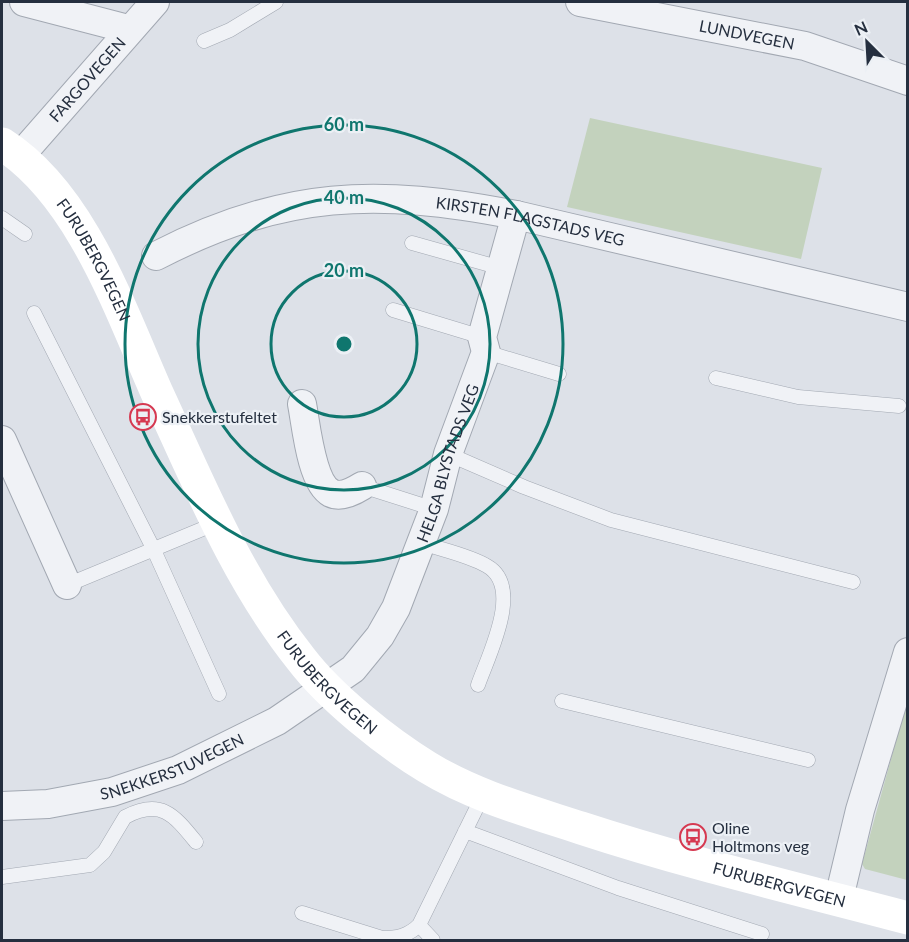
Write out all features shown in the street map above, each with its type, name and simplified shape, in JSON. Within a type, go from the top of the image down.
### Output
[{"type":"main road","name":"FURUBERGVEGEN","points":[[11,150],[53,192],[99,263],[217,523],[255,595],[303,663],[363,720],[418,761],[483,795],[634,846],[728,873],[839,898],[908,918]]},
{"type":"street","points":[[24,2],[128,29]]},
{"type":"street","name":"FARGOVEGEN","points":[[11,150],[155,2]]},
{"type":"street","name":"LUNDVEGEN","points":[[580,2],[805,46],[908,81]]},
{"type":"street","name":"KIRSTEN FLAGSTADS VEG","points":[[156,256],[202,232],[246,217],[345,198],[410,198],[460,204],[516,215],[908,307]]},
{"type":"street","name":"HELGA BLYSTADS VEG","points":[[329,687],[353,669],[380,636],[396,608],[422,543],[484,345],[501,268],[516,215]]},
{"type":"street","points":[[302,404],[309,445],[323,485],[331,493],[343,494],[362,486]]},
{"type":"street","points":[[2,440],[67,585]]},
{"type":"street","points":[[839,898],[860,810],[908,652]]},
{"type":"street","name":"SNEKKERSTUVEGEN","points":[[2,806],[48,804],[112,792],[178,770],[256,732],[329,687]]},
{"type":"lane","points":[[204,41],[230,30],[276,2]]},
{"type":"lane","points":[[2,218],[25,234]]},
{"type":"lane","points":[[412,243],[501,268]]},
{"type":"lane","points":[[393,310],[559,374]]},
{"type":"lane","points":[[34,313],[153,548],[219,694]]},
{"type":"lane","points":[[716,378],[798,397],[899,406]]},
{"type":"lane","points":[[448,454],[524,487],[611,520],[853,582]]},
{"type":"lane","points":[[362,486],[434,509]]},
{"type":"lane","points":[[67,585],[217,523]]},
{"type":"lane","points":[[422,543],[488,566],[502,586],[504,608],[478,685]]},
{"type":"lane","points":[[562,701],[657,726],[808,760]]},
{"type":"lane","points":[[302,913],[382,938],[405,935],[419,925],[483,795]]},
{"type":"lane","points":[[2,877],[90,865],[104,852],[122,820],[132,813],[153,808],[166,811],[173,816],[196,842]]},
{"type":"lane","points":[[465,831],[618,888],[762,934]]},
{"type":"lane","points":[[419,925],[433,940]]},
{"type":"green space","points":[[590,118],[822,168],[801,259],[567,207]]},
{"type":"green space","points":[[907,701],[907,880],[865,869],[862,864]]},
{"type":"place","name":"Snekkerstufeltet","points":[[143,417]]},
{"type":"place","name":"Oline Holtmons veg","points":[[693,837]]}]
